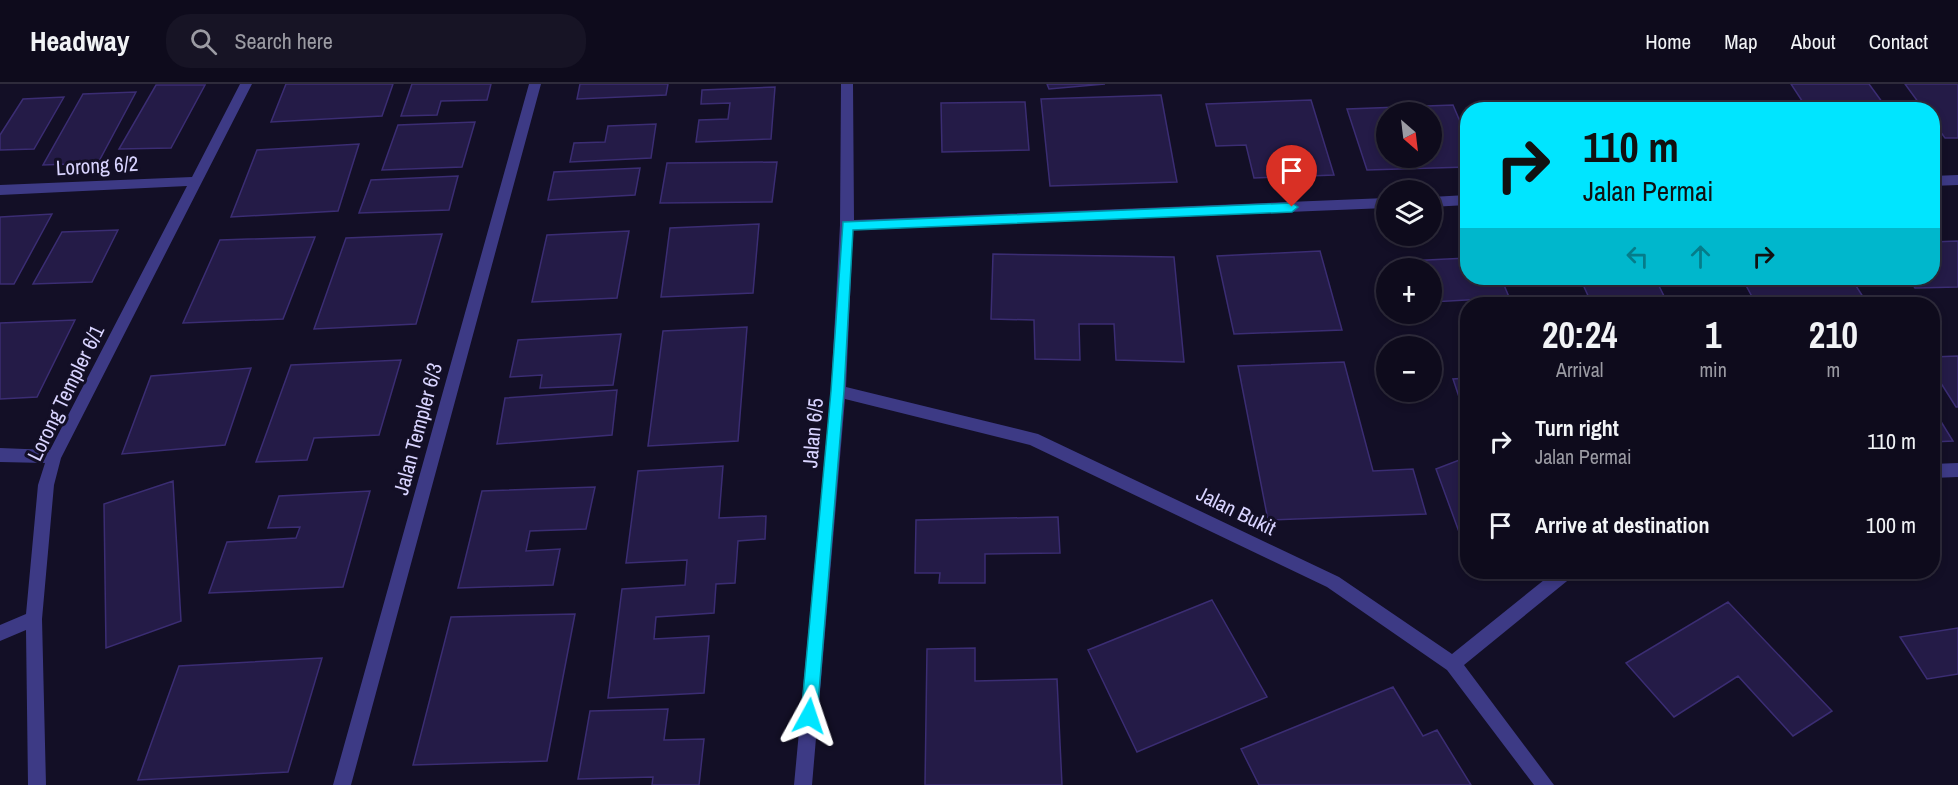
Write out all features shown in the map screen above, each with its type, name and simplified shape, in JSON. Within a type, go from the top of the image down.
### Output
[{"type":"street","name":"Lorong Templer 6/1","points":[[37,785],[34,619],[46,485],[54,458],[246,84]]},
{"type":"street","name":"Jalan Templer 6/3","points":[[342,785],[535,84]]},
{"type":"street","name":"Jalan 6/5","points":[[803,785],[838,391],[847,225],[847,84]]},
{"type":"street","points":[[1940,181],[1958,180]]},
{"type":"street","name":"Lorong 6/2","points":[[0,190],[196,181]]},
{"type":"street","points":[[1442,201],[1460,200]]},
{"type":"street","points":[[847,225],[1376,203]]},
{"type":"street","name":"Jalan Bukit","points":[[838,391],[1033,439],[1120,478],[1333,582],[1453,664],[1545,785]]},
{"type":"street","points":[[0,455],[54,458]]},
{"type":"street","points":[[1940,471],[1958,470]]},
{"type":"street","points":[[1453,664],[1557,579]]},
{"type":"street","points":[[0,633],[34,619]]},
{"type":"building","points":[[286,84],[393,84],[382,116],[271,122]]},
{"type":"building","points":[[412,84],[491,84],[487,100],[441,101],[437,115],[401,116]]},
{"type":"building","points":[[580,84],[668,84],[666,95],[577,99]]},
{"type":"building","points":[[1047,84],[1105,84],[1049,89]]},
{"type":"building","points":[[1791,84],[1869,84],[1882,102],[1803,102]]},
{"type":"building","points":[[1905,84],[1958,84],[1958,138],[1945,138],[1940,131],[1940,102],[1918,102]]},
{"type":"building","points":[[156,85],[205,85],[171,148],[119,149]]},
{"type":"building","points":[[775,87],[771,139],[696,142],[699,120],[728,119],[730,103],[701,104],[702,90]]},
{"type":"building","points":[[136,92],[98,163],[43,165],[83,94]]},
{"type":"building","points":[[1161,95],[1177,182],[1050,186],[1041,99]]},
{"type":"building","points":[[64,97],[34,149],[0,150],[0,135],[23,99]]},
{"type":"building","points":[[1311,100],[1334,175],[1254,178],[1246,145],[1216,146],[1206,104]]},
{"type":"building","points":[[1025,102],[1029,150],[942,152],[941,103]]},
{"type":"building","points":[[1442,105],[1453,105],[1460,122],[1460,167],[1442,168]]},
{"type":"building","points":[[1376,108],[1376,168],[1434,168],[1367,170],[1347,109]]},
{"type":"building","points":[[475,122],[462,167],[382,170],[398,125]]},
{"type":"building","points":[[656,124],[651,158],[570,162],[574,143],[605,142],[608,126]]},
{"type":"building","points":[[359,144],[338,211],[231,217],[257,150]]},
{"type":"building","points":[[777,162],[772,202],[660,203],[667,163]]},
{"type":"building","points":[[640,168],[635,195],[548,200],[554,172]]},
{"type":"building","points":[[458,176],[449,210],[359,213],[371,180]]},
{"type":"building","points":[[52,214],[14,284],[0,284],[0,217]]},
{"type":"building","points":[[759,224],[753,293],[661,297],[670,228]]},
{"type":"building","points":[[118,230],[92,282],[33,284],[62,232]]},
{"type":"building","points":[[629,231],[617,298],[532,302],[547,235]]},
{"type":"building","points":[[442,234],[416,324],[314,329],[346,238]]},
{"type":"building","points":[[315,237],[283,319],[183,323],[220,240]]},
{"type":"building","points":[[1958,241],[1958,287],[1915,288],[1913,285],[1940,285],[1940,242]]},
{"type":"building","points":[[1320,251],[1342,330],[1234,334],[1217,256]]},
{"type":"building","points":[[993,254],[1174,257],[1184,362],[1116,360],[1114,324],[1079,324],[1080,360],[1035,359],[1034,320],[991,319]]},
{"type":"building","points":[[1460,258],[1460,285],[1504,285],[1509,297],[1460,297],[1460,300],[1442,301],[1442,259]]},
{"type":"building","points":[[1583,285],[1658,285],[1664,297],[1589,297]]},
{"type":"building","points":[[1746,285],[1855,285],[1863,297],[1752,297]]},
{"type":"building","points":[[75,320],[37,397],[0,399],[0,323]]},
{"type":"building","points":[[747,327],[738,441],[648,446],[663,331]]},
{"type":"building","points":[[621,334],[613,385],[540,388],[542,375],[510,377],[518,340]]},
{"type":"building","points":[[1958,356],[1958,407],[1940,382],[1940,357]]},
{"type":"building","points":[[401,360],[379,435],[314,438],[307,460],[256,462],[291,365]]},
{"type":"building","points":[[1344,362],[1373,471],[1413,469],[1426,514],[1268,520],[1238,366]]},
{"type":"building","points":[[251,368],[225,445],[122,454],[151,376]]},
{"type":"building","points":[[1460,378],[1460,400],[1453,379]]},
{"type":"building","points":[[617,390],[612,435],[497,444],[505,398]]},
{"type":"building","points":[[1940,420],[1953,441],[1940,442]]},
{"type":"building","points":[[1460,460],[1460,535],[1436,469]]},
{"type":"building","points":[[723,466],[719,518],[766,516],[765,539],[738,541],[735,583],[716,584],[714,613],[656,617],[654,639],[709,636],[704,693],[608,698],[622,589],[685,585],[687,560],[626,563],[638,471]]},
{"type":"building","points":[[173,481],[181,621],[106,648],[104,504]]},
{"type":"building","points":[[595,487],[586,529],[530,531],[526,551],[560,549],[553,585],[458,588],[482,491]]},
{"type":"building","points":[[370,491],[343,587],[209,593],[227,542],[296,538],[300,527],[268,528],[279,496]]},
{"type":"building","points":[[1058,517],[1060,553],[985,554],[985,583],[939,583],[940,573],[915,573],[916,520]]},
{"type":"building","points":[[1212,600],[1267,697],[1137,752],[1088,650]]},
{"type":"building","points":[[1728,602],[1832,711],[1793,736],[1738,676],[1674,717],[1626,663]]},
{"type":"building","points":[[575,614],[547,761],[413,765],[451,617]]},
{"type":"building","points":[[1958,628],[1958,674],[1927,679],[1900,637]]},
{"type":"building","points":[[975,648],[975,681],[1057,679],[1062,785],[925,785],[927,649]]},
{"type":"building","points":[[322,658],[288,772],[138,780],[179,666]]},
{"type":"building","points":[[1393,687],[1423,736],[1437,730],[1471,785],[1259,785],[1241,749]]},
{"type":"building","points":[[668,709],[664,740],[704,739],[699,785],[652,785],[653,777],[578,779],[590,711]]},
{"type":"route","points":[[809,716],[838,391],[847,225],[1292,207]]}]
